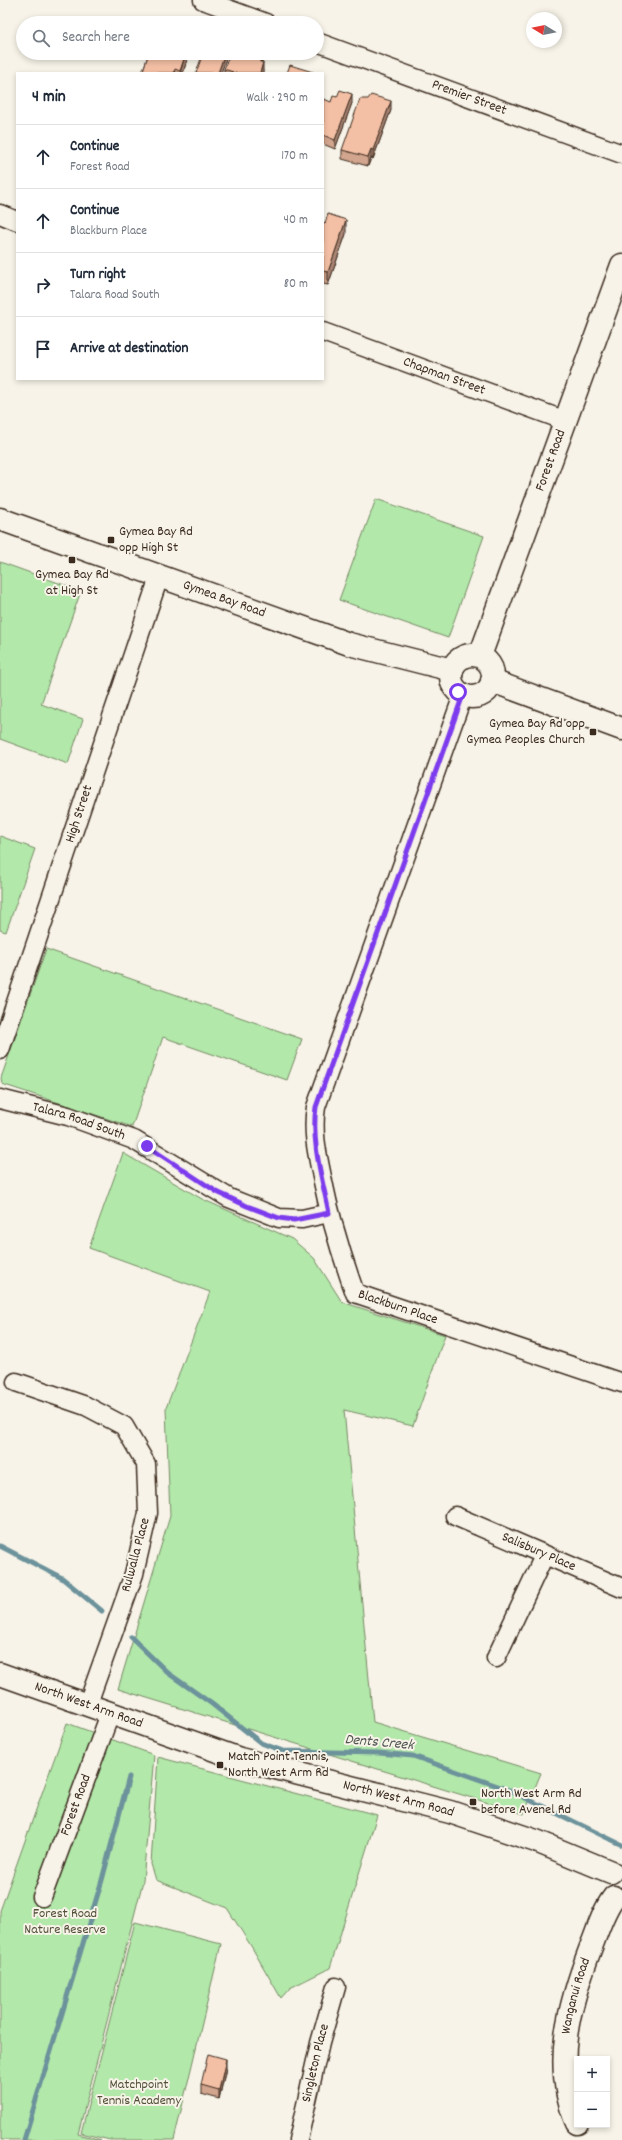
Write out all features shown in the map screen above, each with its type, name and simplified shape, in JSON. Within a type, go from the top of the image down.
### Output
[{"type":"street","points":[[203,0],[247,16]]},
{"type":"street","name":"Premier Street","points":[[324,45],[622,154]]},
{"type":"street","points":[[0,214],[16,221]]},
{"type":"street","name":"Forest Road","points":[[480,656],[566,421],[618,292],[622,265]]},
{"type":"street","name":"Chapman Street","points":[[324,332],[566,421]]},
{"type":"street","name":"Gymea Bay Road","points":[[0,519],[349,644],[452,670]]},
{"type":"street","name":"High Street","points":[[0,1050],[159,577]]},
{"type":"street","points":[[466,656],[480,656],[485,659],[492,669],[492,681],[485,693],[478,697],[463,695],[454,688],[452,682],[452,670],[460,659],[466,656]]},
{"type":"street","points":[[492,681],[622,729]]},
{"type":"street","name":"Blackburn Place","points":[[463,695],[316,1107],[314,1120],[316,1145],[329,1213],[355,1293],[622,1383]]},
{"type":"street","name":"Talara Road South","points":[[0,1099],[68,1116],[134,1140],[229,1198],[279,1218],[302,1219],[329,1213]]},
{"type":"street","name":"Rulwalla Place","points":[[16,1382],[86,1406],[124,1426],[146,1464],[148,1513],[134,1574],[87,1706]]},
{"type":"street","name":"Salisbury Place","points":[[455,1516],[544,1556],[622,1588]]},
{"type":"street","points":[[496,1658],[544,1556]]},
{"type":"street","name":"North West Arm Road","points":[[0,1674],[240,1759],[450,1812],[616,1869]]},
{"type":"street","name":"Forest Road","points":[[42,1897],[110,1714]]},
{"type":"street","points":[[616,1869],[607,1887],[609,1892],[618,1899]]},
{"type":"street","name":"Wanganui Road","points":[[574,2114],[565,2083],[565,2032],[572,1999],[607,1906],[618,1899]]},
{"type":"street","name":"Singleton Place","points":[[298,2140],[320,2043],[336,1987]]},
{"type":"street","name":"Wanganui Road","points":[[579,2128],[585,2140]]},
{"type":"green space","points":[[376,499],[484,536],[448,638],[339,600]]},
{"type":"green space","points":[[0,562],[81,591],[41,704],[83,719],[68,764],[0,739]]},
{"type":"green space","points":[[0,836],[35,849],[6,932],[0,930]]},
{"type":"green space","points":[[46,949],[302,1039],[287,1080],[163,1037],[132,1127],[2,1084],[1,1078]]},
{"type":"green space","points":[[123,1153],[202,1199],[292,1239],[314,1258],[342,1302],[445,1335],[413,1426],[344,1410],[373,1722],[541,1773],[524,1814],[118,1689],[170,1516],[166,1408],[210,1292],[89,1248]]},
{"type":"green space","name":"Forest Road Nature Reserve","points":[[67,1723],[154,1755],[143,1881],[78,2134],[101,2140],[0,2140],[0,1911]]},
{"type":"green space","points":[[158,1757],[377,1815],[330,1968],[290,1988],[281,1998],[227,1908],[156,1880],[151,1864]]},
{"type":"green space","name":"Matchpoint Tennis Academy","points":[[135,1922],[221,1944],[174,2140],[110,2140],[81,2133]]},
{"type":"building","points":[[147,60],[184,60],[180,71],[175,69],[174,72],[142,72]]},
{"type":"building","points":[[201,60],[223,60],[218,72],[196,72]]},
{"type":"building","points":[[227,60],[260,60],[260,62],[263,62],[260,72],[233,72],[224,69]]},
{"type":"building","points":[[290,65],[313,72],[287,72]]},
{"type":"building","points":[[340,90],[352,94],[335,140],[324,135],[324,99],[331,102],[333,96],[337,97]]},
{"type":"building","points":[[371,95],[391,101],[373,150],[371,149],[368,157],[342,150],[360,99],[368,99]]},
{"type":"building","points":[[328,214],[346,220],[328,272],[324,271],[325,223]]},
{"type":"building","points":[[208,2054],[226,2059],[219,2090],[201,2085]]},
{"type":"waterway","name":"Dents Creek","points":[[0,1546],[62,1578],[102,1611]]},
{"type":"waterway","name":"Dents Creek","points":[[131,1637],[168,1673],[212,1704],[261,1743],[283,1751],[379,1753],[413,1756],[509,1790],[622,1845]]},
{"type":"waterway","points":[[24,2140],[102,1880],[129,1777]]},
{"type":"place","name":"Gymea Bay Rd opp High St","points":[[111,540]]},
{"type":"place","name":"Gymea Bay Rd at High St","points":[[72,560]]},
{"type":"place","name":"Gymea Bay Rd opp Gymea Peoples Church","points":[[593,732]]},
{"type":"place","name":"Match Point Tennis, North West Arm Rd","points":[[220,1765]]},
{"type":"place","name":"North West Arm Rd before Avenel Rd","points":[[473,1802]]},
{"type":"route","points":[[147,1146],[217,1192],[247,1206],[279,1218],[294,1220],[329,1213],[314,1132],[316,1107],[463,695],[458,692]]}]
